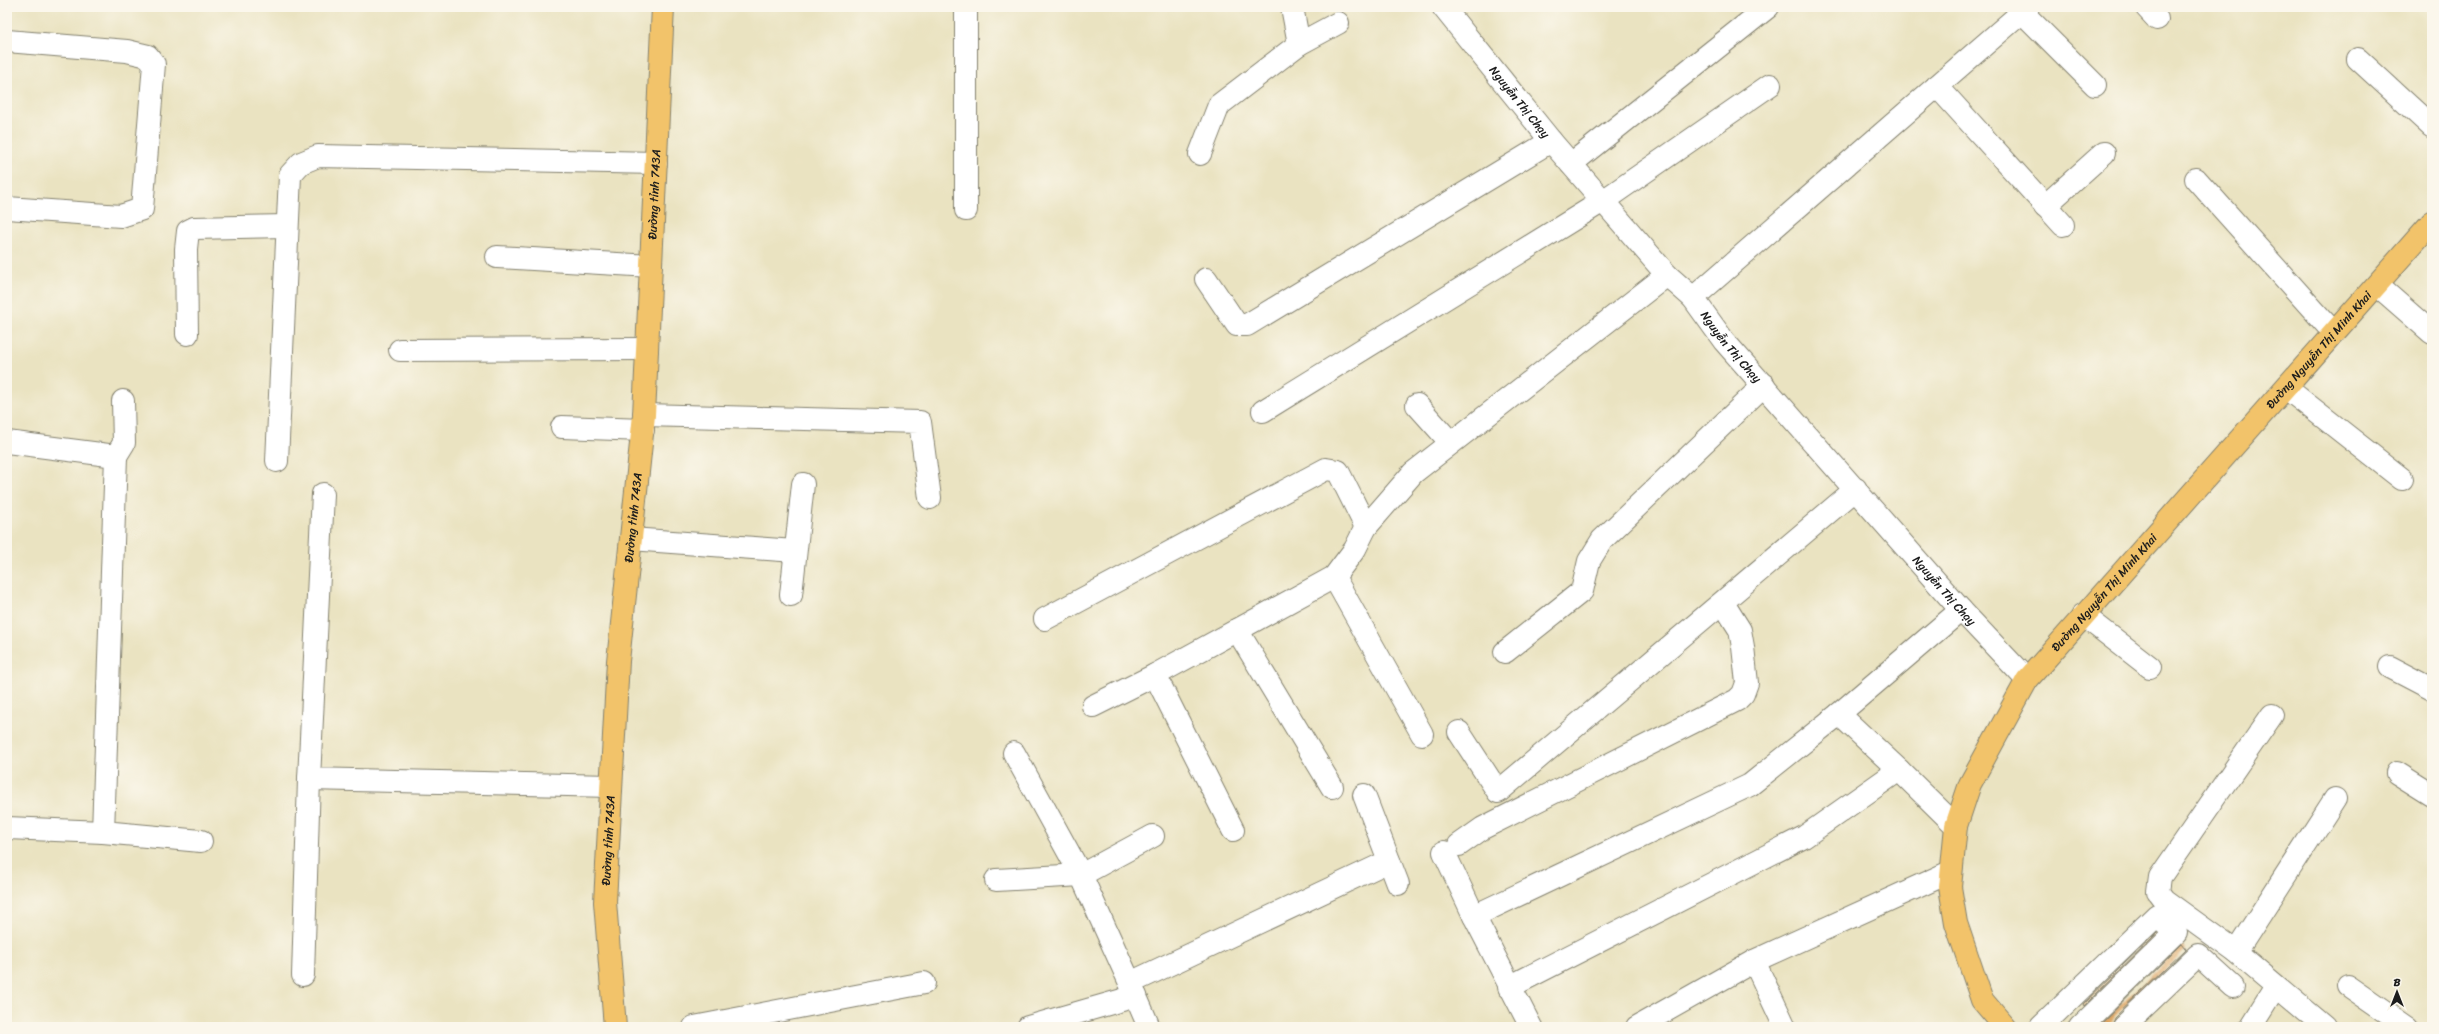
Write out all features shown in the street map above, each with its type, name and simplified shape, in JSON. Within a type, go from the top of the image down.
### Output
[{"type":"main road","name":"Đường tỉnh 743A","points":[[615,1027],[605,902],[618,662],[644,422],[663,7]]},
{"type":"main road","name":"Đường Nguyễn Thị Minh Khai","points":[[2005,1027],[1982,1000],[1956,923],[1950,888],[1950,872],[1956,826],[1970,784],[2027,680],[2432,222]]},
{"type":"street","points":[[966,7],[966,210]]},
{"type":"street","points":[[1292,7],[1299,44]]},
{"type":"street","name":"Nguyễn Thị Chạy","points":[[1443,7],[1551,141],[1667,275],[1693,298],[1724,340],[1961,610],[2027,680]]},
{"type":"street","points":[[1571,164],[1768,7]]},
{"type":"street","points":[[1693,298],[1937,86],[2022,9],[2095,85]]},
{"type":"street","points":[[1200,154],[1218,105],[1299,44],[1338,23]]},
{"type":"street","points":[[7,41],[127,50],[148,56],[154,64],[142,209],[121,216],[7,208]]},
{"type":"street","points":[[2358,59],[2432,127]]},
{"type":"street","points":[[1263,411],[1603,200],[1770,85]]},
{"type":"street","points":[[1937,86],[2062,225]]},
{"type":"street","points":[[1206,279],[1237,325],[1247,325],[1551,141]]},
{"type":"street","points":[[2045,206],[2104,153]]},
{"type":"street","points":[[277,461],[286,226],[290,175],[301,162],[318,156],[656,163]]},
{"type":"street","points":[[2196,179],[2334,333]]},
{"type":"street","points":[[187,334],[186,249],[188,231],[194,228],[236,225],[286,226]]},
{"type":"street","points":[[497,258],[651,266]]},
{"type":"street","points":[[1093,706],[1155,675],[1334,577],[1355,550],[1366,527],[1413,474],[1667,275]]},
{"type":"street","points":[[2376,284],[2432,333]]},
{"type":"street","points":[[400,350],[647,349]]},
{"type":"street","points":[[1504,652],[1582,591],[1589,561],[1602,540],[1764,385]]},
{"type":"street","points":[[2286,388],[2402,479]]},
{"type":"street","points":[[102,832],[116,456],[124,443],[123,401]]},
{"type":"street","points":[[1417,405],[1451,443]]},
{"type":"street","points":[[562,427],[644,422],[920,422],[930,498]]},
{"type":"street","points":[[7,442],[116,456]]},
{"type":"street","points":[[1045,619],[1326,469],[1338,471],[1366,527]]},
{"type":"street","points":[[791,595],[803,484]]},
{"type":"street","points":[[1498,792],[1856,489]]},
{"type":"street","points":[[303,975],[309,779],[323,494]]},
{"type":"street","points":[[631,540],[795,551]]},
{"type":"street","points":[[1334,577],[1422,734]]},
{"type":"street","points":[[1531,1027],[1509,987],[1474,916],[1452,848],[1483,828],[1737,700],[1743,694],[1747,683],[1740,630],[1723,603]]},
{"type":"street","points":[[1474,916],[1750,785],[1839,714],[1961,610]]},
{"type":"street","points":[[2083,615],[2150,667]]},
{"type":"street","points":[[1237,630],[1332,787]]},
{"type":"street","points":[[2390,667],[2432,688]]},
{"type":"street","points":[[1155,675],[1232,830]]},
{"type":"street","points":[[1839,714],[1956,826]]},
{"type":"street","points":[[2272,715],[2160,877],[2158,892],[2164,900],[2236,952],[2325,1027]]},
{"type":"street","points":[[1459,732],[1498,792],[1510,815]]},
{"type":"street","points":[[1014,753],[1081,875],[1149,1027]]},
{"type":"street","points":[[1509,987],[1804,837],[1899,770]]},
{"type":"street","points":[[2397,773],[2432,795]]},
{"type":"street","points":[[309,779],[611,786]]},
{"type":"street","points":[[1364,795],[1398,884]]},
{"type":"street","points":[[2236,952],[2336,799]]},
{"type":"street","points":[[7,828],[102,832],[202,841]]},
{"type":"street","points":[[996,880],[1081,875],[1153,836]]},
{"type":"street","points":[[1028,1027],[1133,990],[1389,861]]},
{"type":"street","points":[[1637,1027],[1754,962],[1950,872]]},
{"type":"street","points":[[2041,1027],[2157,915],[2233,987]]},
{"type":"street","points":[[2080,1027],[2176,934]]},
{"type":"street","points":[[2123,1027],[2198,955]]},
{"type":"street","points":[[1754,962],[1785,1027]]},
{"type":"street","points":[[694,1027],[924,983]]},
{"type":"street","points":[[2348,986],[2407,1027]]},
{"type":"street","points":[[2251,1027],[2276,987]]},
{"type":"building","points":[[2157,932],[2158,933],[2084,1006],[2083,1004]]},
{"type":"building","points":[[2182,944],[2186,949],[2114,1018],[2111,1026],[2105,1027],[2101,1024]]}]
